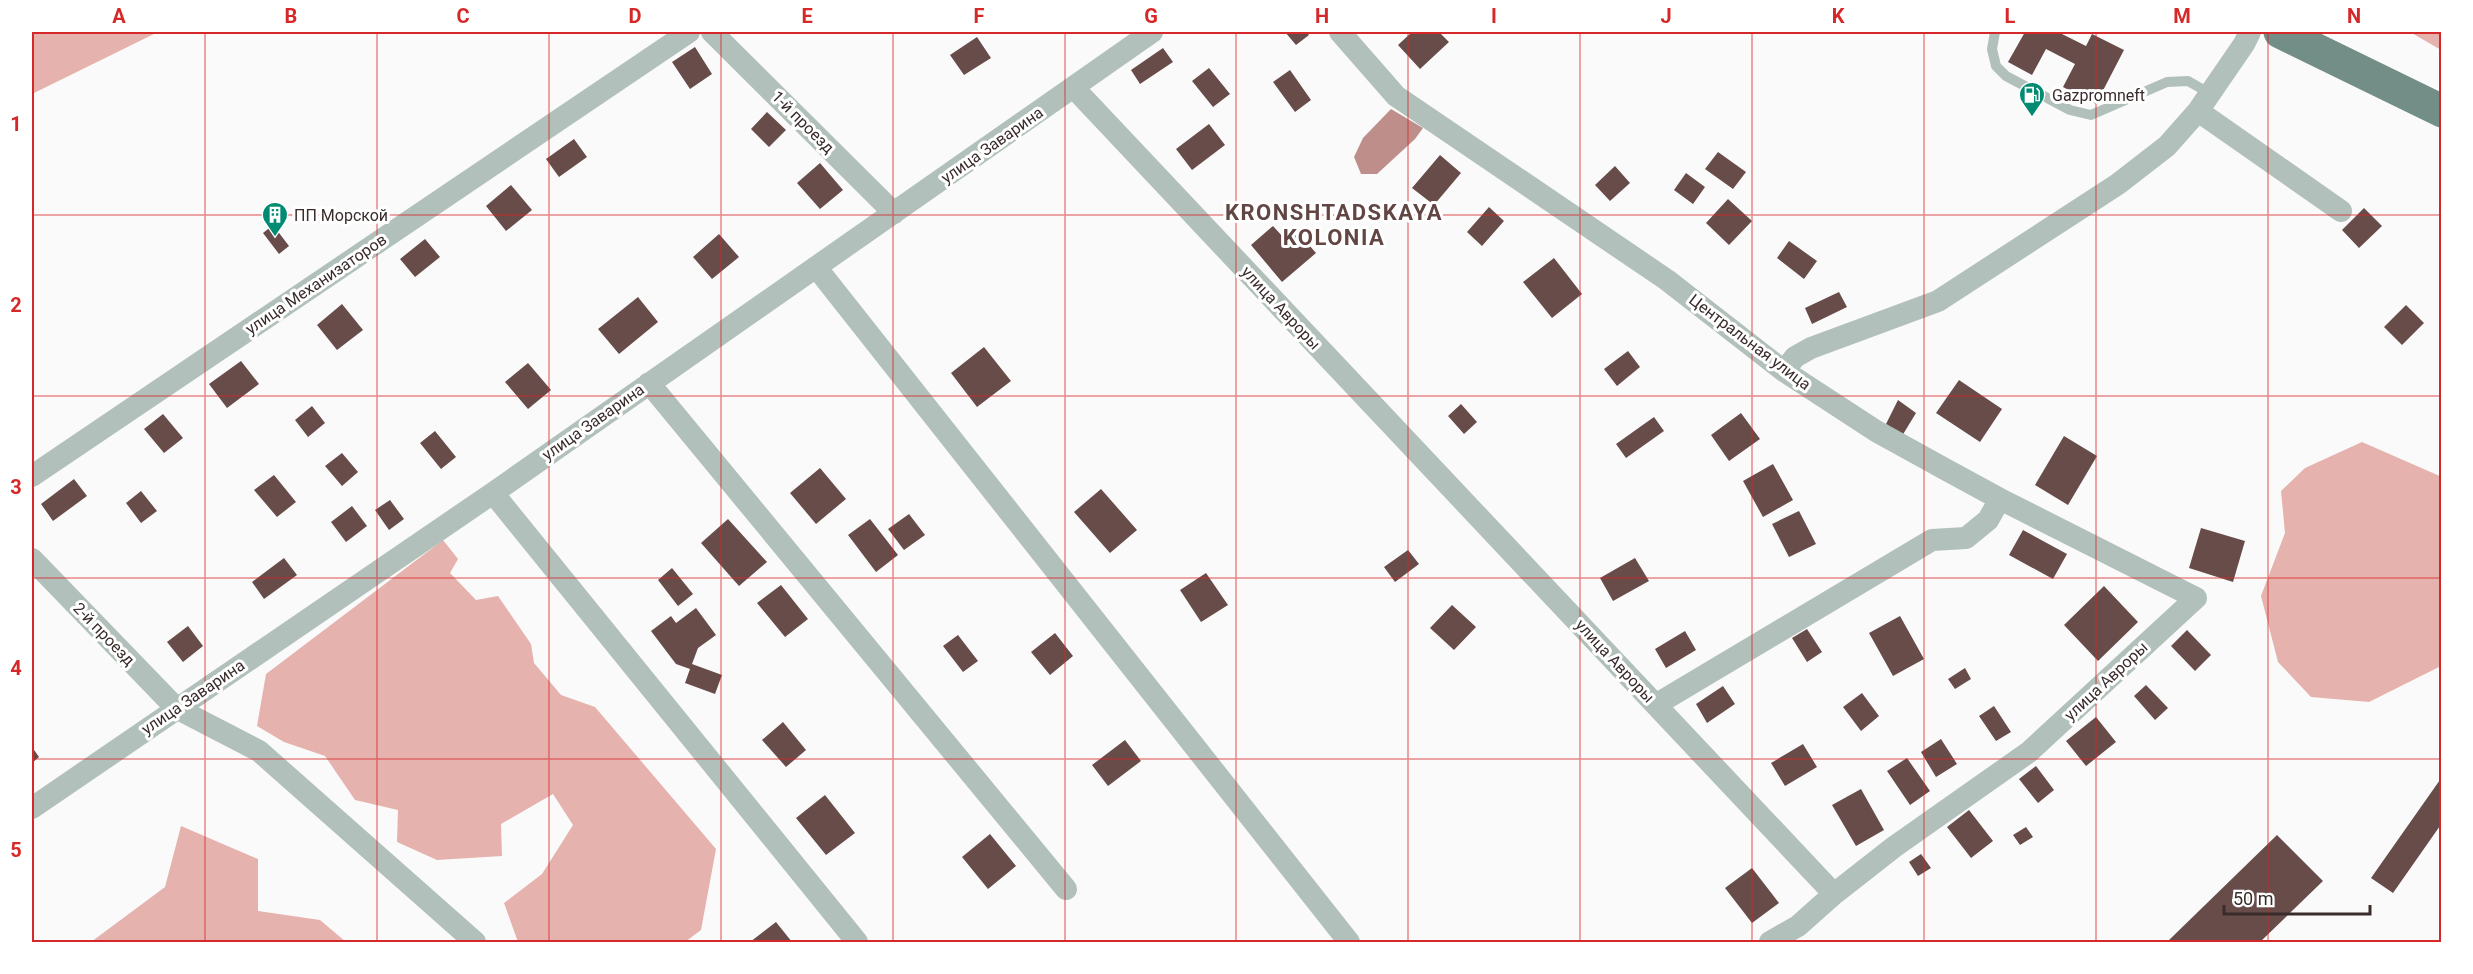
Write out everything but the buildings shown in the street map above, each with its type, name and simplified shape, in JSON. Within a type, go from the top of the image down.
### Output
[{"type":"main road","points":[[2280,32],[2442,111]]},
{"type":"street","name":"улица Механизаторов","points":[[32,476],[689,32]]},
{"type":"street","name":"1-й проезд","points":[[712,32],[894,213]]},
{"type":"street","name":"улица Заварина","points":[[32,808],[493,494],[1152,32]]},
{"type":"street","name":"Центральная улица","points":[[1340,32],[1396,96],[1667,280],[1784,371],[1876,431],[2000,499],[2196,598]]},
{"type":"street","points":[[1784,371],[1795,357],[1811,348],[1938,301],[2118,184],[2167,146],[2204,102],[2250,32]]},
{"type":"street","name":"улица Авроры","points":[[1074,88],[1834,894],[1894,847],[2029,752],[2196,598]]},
{"type":"street","points":[[2204,102],[2341,211]]},
{"type":"street","points":[[816,267],[1349,942]]},
{"type":"street","points":[[649,383],[1066,890]]},
{"type":"street","points":[[493,494],[857,942]]},
{"type":"street","points":[[1657,704],[1932,540],[1966,538],[1988,520],[2000,499]]},
{"type":"street","name":"2-й проезд","points":[[32,559],[176,708],[259,751],[475,942]]},
{"type":"street","points":[[1770,942],[1798,926],[1834,894]]},
{"type":"lane","points":[[1995,32],[1992,49],[1995,66],[2006,76],[2070,110],[2091,115],[2167,82],[2188,81],[2204,102]]},
{"type":"shaded area","points":[[32,32],[158,32],[32,94]]},
{"type":"shaded area","points":[[2410,32],[2441,32],[2441,50]]},
{"type":"shaded area","points":[[1391,109],[1423,128],[1415,139],[1377,174],[1361,174],[1354,157],[1363,138]]},
{"type":"shaded area","points":[[2362,442],[2442,477],[2441,666],[2369,702],[2311,697],[2278,662],[2261,596],[2285,533],[2281,491],[2305,468]]},
{"type":"shaded area","points":[[443,540],[458,559],[450,573],[476,600],[498,596],[531,644],[534,663],[561,695],[595,707],[716,849],[701,930],[685,942],[518,942],[504,903],[542,874],[573,825],[553,794],[501,824],[502,856],[437,860],[397,842],[398,810],[355,800],[325,756],[284,742],[257,726],[266,674]]},
{"type":"shaded area","points":[[181,826],[258,859],[258,911],[320,920],[346,942],[91,942],[165,887]]},
{"type":"place","name":"Gazpromneft","points":[[2032,118]]},
{"type":"place","name":"ПП Морской","points":[[275,238]]},
{"type":"district","name":"KRONSHTADSKAYA KOLONIA","points":[[1334,224]]}]
